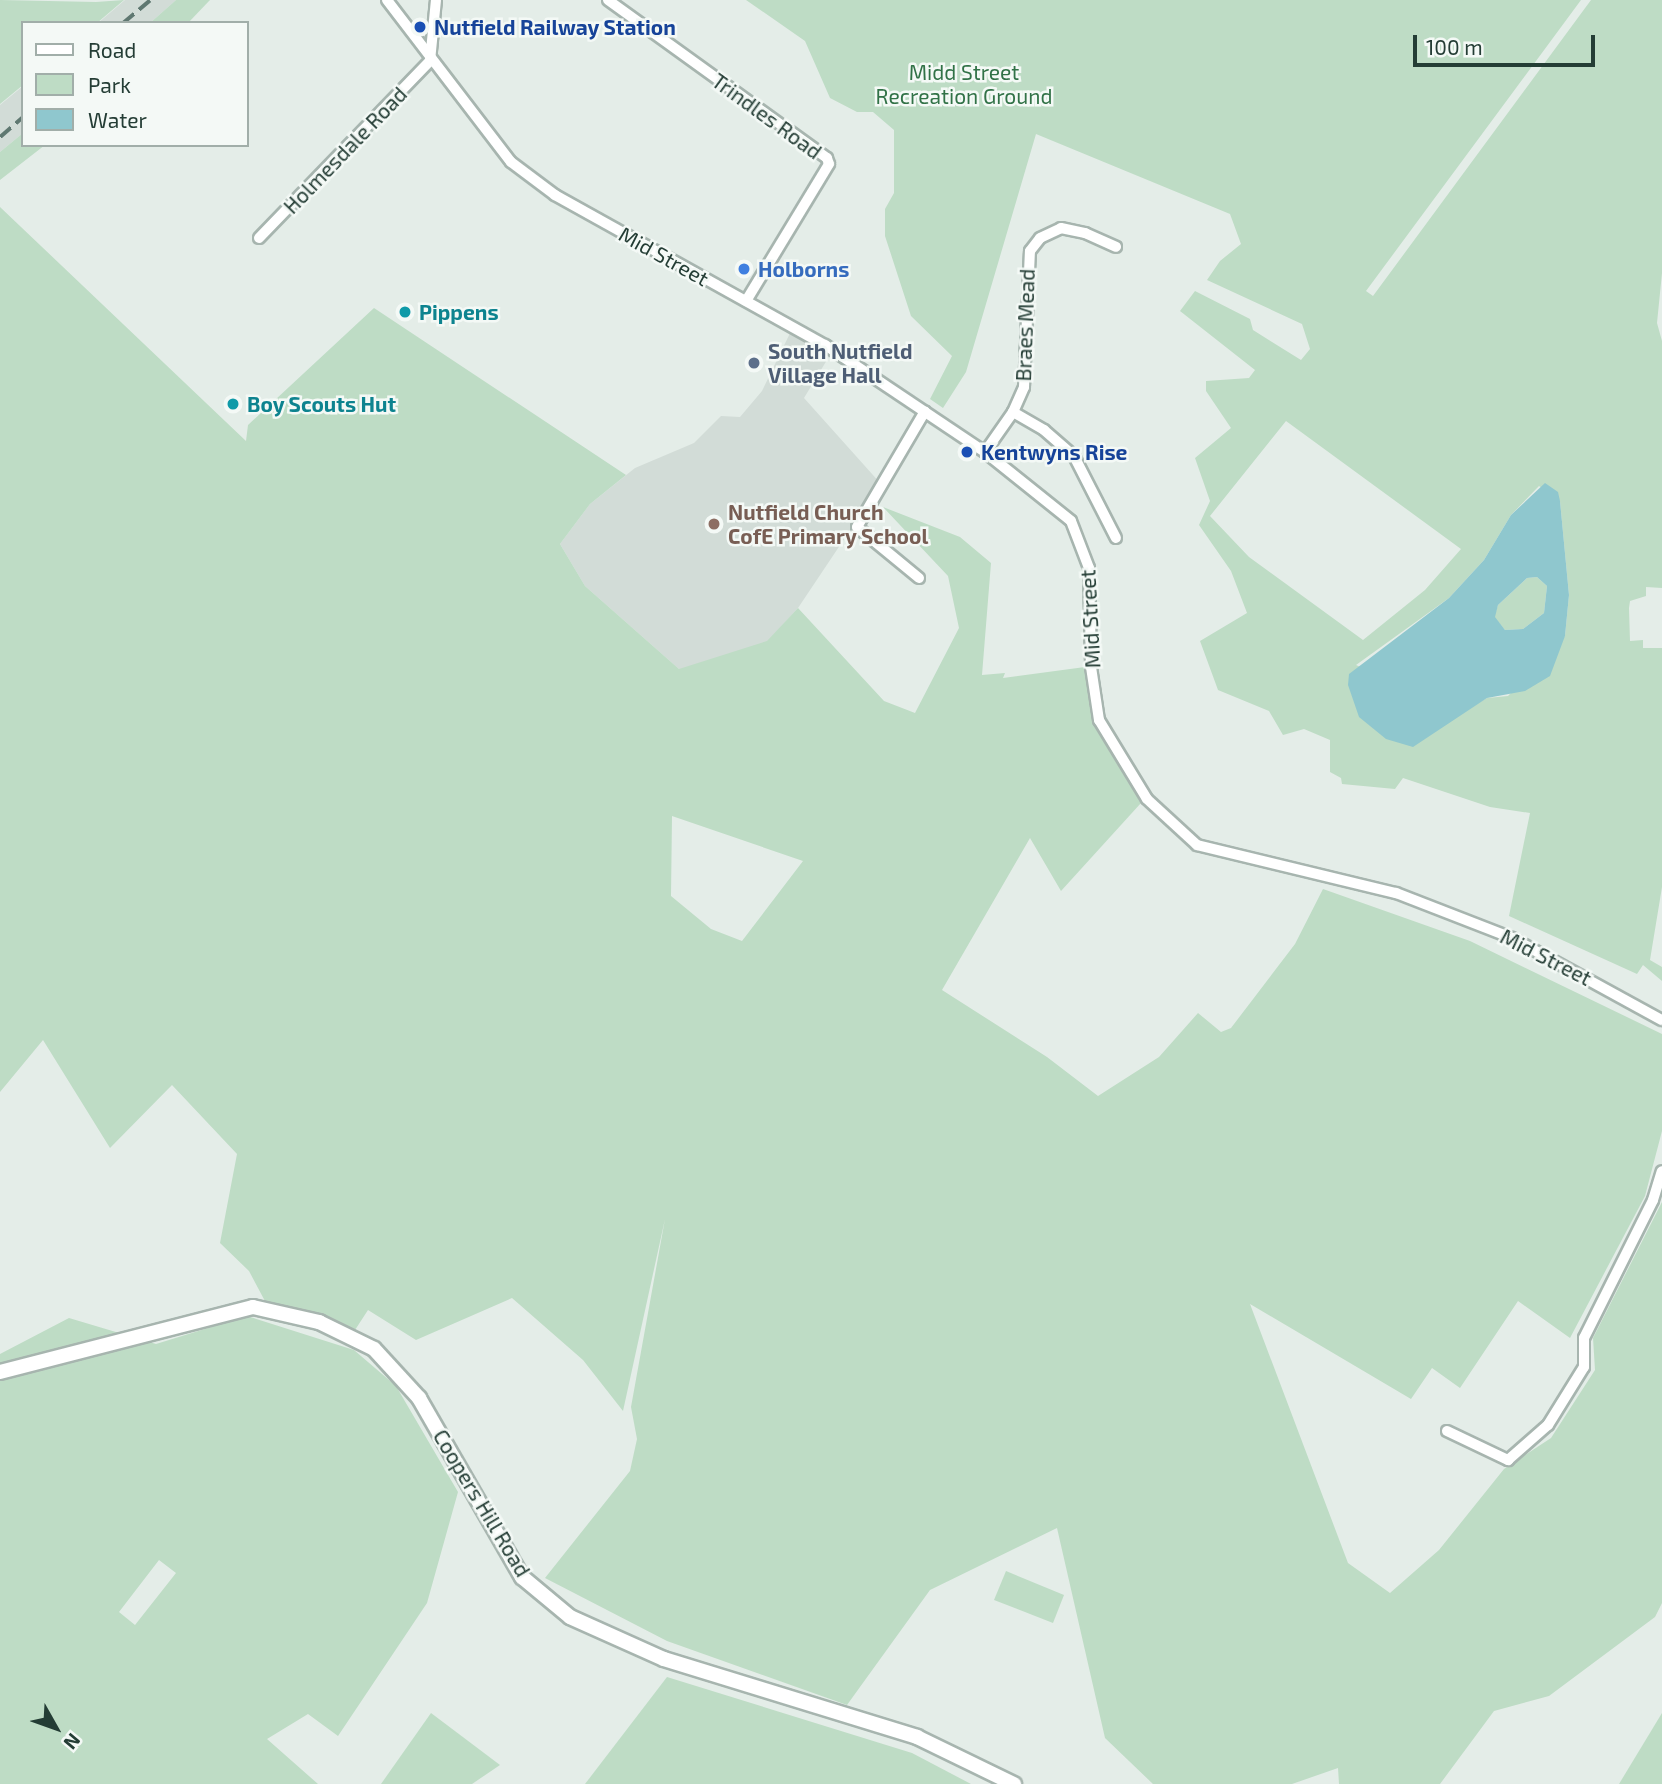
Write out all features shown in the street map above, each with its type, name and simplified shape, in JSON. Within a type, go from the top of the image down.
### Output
[{"type":"street","name":"Mid Street","points":[[387,0],[430,61],[511,162],[555,195],[828,347],[985,452],[1071,521],[1089,568],[1091,667],[1099,720],[1147,799],[1198,845],[1256,863],[1396,893],[1512,938],[1662,1020]]},
{"type":"street","points":[[430,61],[436,0]]},
{"type":"street","name":"Trindles Road","points":[[608,0],[827,158],[829,164],[746,301]]},
{"type":"street","name":"Holmesdale Road","points":[[259,238],[430,61]]},
{"type":"street","name":"Braes Mead","points":[[985,452],[1022,395],[1028,364],[1030,251],[1040,238],[1061,228],[1085,233],[1116,247]]},
{"type":"street","points":[[919,578],[857,527],[925,411]]},
{"type":"street","name":"Braes Mead","points":[[1013,412],[1044,430],[1074,456],[1116,538]]},
{"type":"street","points":[[1447,1430],[1508,1460],[1548,1425],[1584,1367],[1584,1338],[1653,1200],[1662,1171]]},
{"type":"street","name":"Coopers Hill Road","points":[[0,1373],[253,1307],[319,1322],[373,1349],[419,1398],[522,1577],[570,1617],[664,1659],[917,1737],[1014,1784]]},
{"type":"shaded area","points":[[125,0],[176,0],[152,21],[100,21]]},
{"type":"shaded area","points":[[21,88],[21,135],[0,152],[0,105]]},
{"type":"shaded area","name":"Nutfield Church CofE Primary School","points":[[793,327],[833,350],[804,398],[881,484],[798,608],[714,700],[585,586],[560,544],[590,504],[635,468],[694,443],[721,416],[740,417],[762,391]]},
{"type":"green space","points":[[0,0],[124,0],[99,21],[21,21],[21,87],[0,104]]},
{"type":"green space","points":[[176,0],[210,0],[190,21],[152,21]]},
{"type":"green space","name":"Midd Street Recreation Ground","points":[[746,0],[1581,0],[1366,291],[1373,296],[1591,0],[1662,0],[1662,273],[1657,323],[1662,341],[1662,588],[1646,587],[1646,596],[1630,601],[1629,608],[1630,641],[1643,640],[1643,648],[1662,648],[1662,887],[1650,960],[1662,967],[1662,981],[1643,965],[1637,974],[1509,916],[1530,813],[1490,807],[1403,778],[1395,789],[1342,784],[1341,778],[1330,772],[1330,740],[1304,729],[1283,735],[1269,711],[1218,690],[1200,641],[1247,613],[1231,571],[1199,525],[1210,501],[1195,458],[1231,428],[1206,391],[1206,381],[1249,378],[1255,370],[1180,311],[1195,291],[1250,319],[1253,330],[1301,360],[1310,349],[1302,324],[1207,280],[1220,261],[1241,244],[1230,214],[1036,134],[966,372],[943,408],[930,399],[952,356],[911,316],[885,236],[885,209],[894,193],[894,130],[873,112],[857,112],[830,98],[805,41]],"holes":[[[1286,421],[1461,549],[1425,590],[1363,640],[1249,557],[1210,516]],[[1539,486],[1560,501],[1569,595],[1565,636],[1508,696],[1487,698],[1462,712],[1356,665],[1449,598],[1484,560],[1511,515]]]},
{"type":"green space","points":[[21,135],[21,147],[42,147],[0,180],[0,152]]},
{"type":"green space","points":[[0,207],[246,441],[248,425],[374,308],[626,475],[590,504],[560,544],[585,586],[679,669],[767,641],[798,608],[884,701],[915,713],[959,628],[948,576],[883,507],[960,537],[991,563],[982,675],[1005,673],[1003,678],[1085,667],[1094,721],[1141,803],[1061,891],[1030,838],[942,990],[1047,1057],[1098,1096],[1159,1057],[1198,1013],[1221,1032],[1231,1028],[1295,944],[1323,889],[1470,941],[1662,1034],[1662,1131],[1645,1196],[1570,1338],[1518,1301],[1460,1388],[1432,1368],[1411,1399],[1250,1304],[1348,1563],[1390,1593],[1439,1550],[1504,1469],[1551,1438],[1595,1370],[1593,1338],[1662,1202],[1662,1603],[1655,1617],[1549,1696],[1494,1711],[1440,1784],[1339,1784],[1338,1768],[1292,1784],[1153,1784],[1105,1738],[1057,1528],[930,1590],[847,1705],[667,1641],[545,1578],[630,1471],[637,1439],[631,1407],[665,1219],[623,1411],[583,1360],[512,1298],[416,1340],[368,1310],[355,1330],[327,1316],[266,1303],[249,1271],[220,1243],[237,1154],[172,1085],[110,1148],[43,1040],[0,1092]],"holes":[[[672,816],[803,861],[742,941],[711,929],[671,896]]]},
{"type":"green space","points":[[1537,577],[1547,586],[1544,613],[1523,629],[1505,630],[1494,617],[1498,605],[1527,578]]},
{"type":"green space","points":[[247,1316],[354,1350],[396,1386],[458,1492],[427,1603],[338,1736],[308,1714],[267,1739],[318,1784],[0,1784],[0,1354],[69,1318],[156,1344]],"holes":[[[159,1560],[176,1573],[135,1625],[119,1612]]]},
{"type":"green space","points":[[1006,1571],[1064,1595],[1053,1623],[994,1600]]},
{"type":"green space","points":[[667,1677],[912,1753],[971,1784],[585,1784]]},
{"type":"green space","points":[[431,1713],[500,1765],[472,1784],[381,1784]]},
{"type":"green space","points":[[1662,1713],[1662,1784],[1619,1784]]},
{"type":"water","points":[[1545,483],[1558,492],[1569,595],[1565,636],[1550,676],[1525,691],[1487,698],[1413,747],[1386,739],[1359,717],[1348,685],[1349,674],[1449,598],[1484,560],[1511,515]],"holes":[[[1537,577],[1547,586],[1544,613],[1523,629],[1505,630],[1495,617],[1498,605],[1527,578]]]},
{"type":"railway","points":[[125,21],[150,0]]},
{"type":"railway","points":[[0,137],[21,119]]},
{"type":"place","name":"Nutfield Railway Station","points":[[420,27]]},
{"type":"place","name":"Holborns","points":[[744,269]]},
{"type":"place","name":"Pippens","points":[[405,312]]},
{"type":"place","name":"South Nutfield Village Hall","points":[[754,363]]},
{"type":"place","name":"Boy Scouts Hut","points":[[233,404]]},
{"type":"place","name":"Kentwyns Rise","points":[[967,452]]},
{"type":"place","name":"Nutfield Church CofE Primary School","points":[[714,524]]}]
